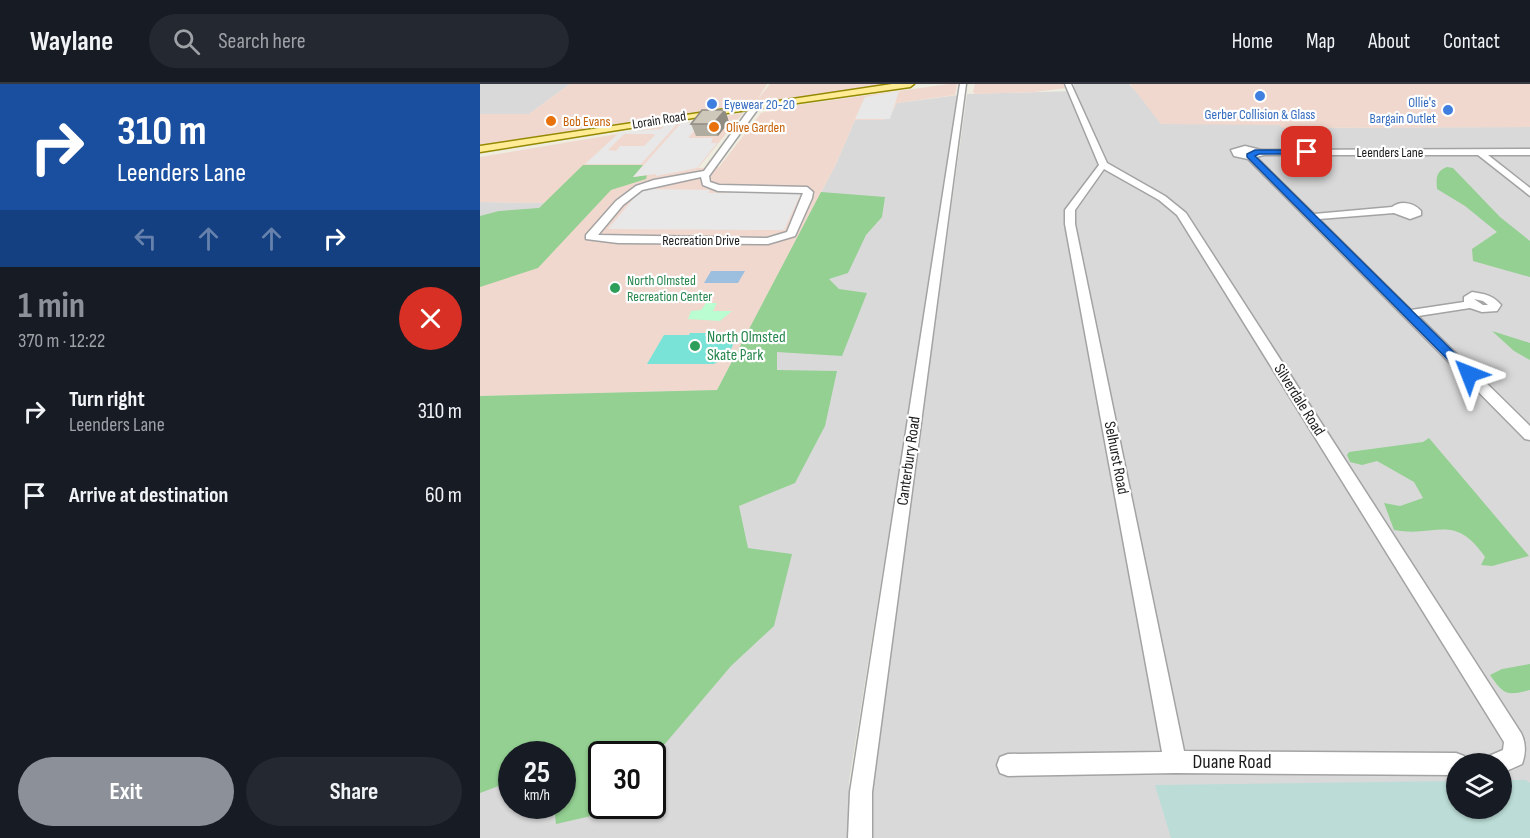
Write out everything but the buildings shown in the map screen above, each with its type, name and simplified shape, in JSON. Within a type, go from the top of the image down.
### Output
[{"type":"main road","name":"Lorain Road","points":[[480,149],[910,84]]},
{"type":"street","name":"Canterbury Road","points":[[860,838],[861,792],[963,84]]},
{"type":"street","points":[[1068,84],[1103,165]]},
{"type":"street","points":[[707,173],[756,106]]},
{"type":"street","points":[[1480,152],[1530,193]]},
{"type":"street","name":"Leenders Lane","points":[[1310,217],[1253,155],[1530,152]]},
{"type":"street","name":"Silverdale Road","points":[[1103,165],[1162,198],[1181,213],[1514,740],[1514,756],[1512,757]]},
{"type":"street","name":"Selhurst Road","points":[[1103,165],[1070,210],[1070,224],[1175,762]]},
{"type":"street","name":"Recreation Drive","points":[[707,173],[706,183],[718,188],[797,188],[806,190],[807,198],[790,234],[768,241],[618,240],[590,237],[628,195],[639,188],[707,173]]},
{"type":"street","points":[[1310,217],[1397,210]]},
{"type":"street","points":[[1310,217],[1530,435]]},
{"type":"street","points":[[1408,314],[1471,304]]},
{"type":"street","name":"Duane Road","points":[[1008,765],[1175,762],[1446,764]]},
{"type":"shaded area","points":[[480,84],[570,84],[529,114],[480,114]]},
{"type":"shaded area","points":[[570,84],[767,84],[758,99],[770,84],[891,84],[480,145],[480,114],[529,114]]},
{"type":"shaded area","points":[[957,84],[955,95],[897,103],[890,116],[883,120],[855,120],[835,166],[717,390],[480,396],[480,265],[544,203],[480,202],[480,157],[743,113],[698,168],[719,167],[761,113],[776,108]]},
{"type":"shaded area","points":[[975,84],[1063,84],[1065,88],[1035,92],[975,94],[973,92]]},
{"type":"shaded area","points":[[1074,84],[1129,84],[1134,89],[1280,125],[1282,128],[1530,127],[1530,838],[868,838],[872,778],[967,94],[1074,91]]},
{"type":"shaded area","points":[[1130,84],[1530,84],[1530,127],[1282,128],[1280,125],[1161,124]]},
{"type":"shaded area","points":[[899,91],[890,119],[855,119],[865,97]]},
{"type":"shaded area","points":[[959,95],[849,782],[849,838],[480,838],[480,396],[717,390],[835,166],[855,120],[883,120],[890,116],[897,103]]},
{"type":"shaded area","points":[[702,122],[688,138],[713,138],[711,143],[717,143],[697,168],[656,176],[656,174],[633,177],[681,123]]},
{"type":"shaded area","points":[[677,124],[641,164],[585,164],[620,132],[661,129],[664,126]],"holes":[[[624,134],[654,134],[644,146],[620,146],[616,151],[608,150]]]},
{"type":"shaded area","points":[[646,189],[710,190],[708,193],[798,191],[801,193],[784,230],[608,229],[639,192]]},
{"type":"shaded area","points":[[480,202],[544,203],[480,265]]},
{"type":"shaded area","points":[[711,271],[745,271],[738,283],[704,283]]},
{"type":"shaded area","name":"North Olmsted Skate Park","points":[[690,333],[706,333],[705,336],[737,336],[728,356],[714,364],[647,364],[664,335],[689,335]]},
{"type":"shaded area","points":[[1512,780],[1526,780],[1530,783],[1530,838],[1171,838],[1155,785],[1446,781],[1446,819],[1512,819]]},
{"type":"green space","points":[[583,165],[643,165],[633,177],[647,175],[646,179],[611,190],[538,268],[480,287],[480,216],[499,211],[539,208]]},
{"type":"green space","points":[[1447,167],[1453,168],[1500,217],[1530,241],[1530,277],[1473,261],[1472,249],[1497,232],[1465,206],[1437,189],[1438,175]]},
{"type":"green space","points":[[821,192],[885,197],[882,217],[866,235],[848,273],[829,279],[839,289],[867,293],[842,356],[777,352],[777,370],[837,371],[825,426],[795,483],[739,506],[748,548],[792,554],[774,626],[731,666],[666,743],[588,741],[588,817],[556,824],[555,819],[576,819],[576,741],[498,741],[498,786],[480,793],[480,396],[717,390]]},
{"type":"green space","points":[[706,303],[717,303],[713,311],[732,311],[720,321],[688,319],[691,311],[701,310]]},
{"type":"green space","points":[[1492,331],[1530,343],[1530,360],[1514,351]]},
{"type":"green space","points":[[1429,438],[1529,556],[1492,566],[1481,565],[1485,557],[1464,535],[1444,530],[1409,532],[1394,530],[1384,503],[1400,506],[1423,498],[1414,482],[1377,461],[1362,465],[1350,462],[1347,455],[1349,452],[1423,442]]},
{"type":"green space","points":[[1530,664],[1530,690],[1516,693],[1506,692],[1490,675],[1502,669]]},
{"type":"place","name":"Gerber Collision & Glass","points":[[1260,96]]},
{"type":"place","name":"Eyewear 20-20","points":[[712,104]]},
{"type":"place","name":"Ollie's Bargain Outlet","points":[[1448,110]]},
{"type":"place","name":"Bob Evans","points":[[551,121]]},
{"type":"place","name":"Olive Garden","points":[[714,127]]},
{"type":"place","name":"North Olmsted Recreation Center","points":[[615,288]]},
{"type":"place","name":"North Olmsted Skate Park","points":[[695,346]]},
{"type":"route","points":[[1307,152],[1258,152],[1250,156],[1469,374]]}]
